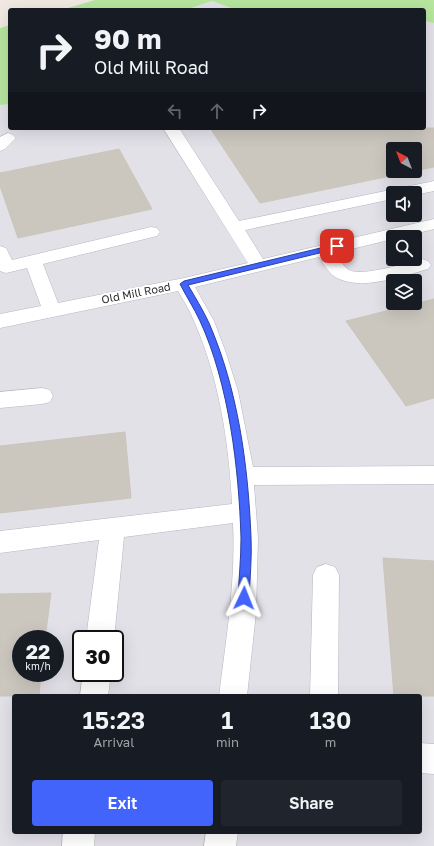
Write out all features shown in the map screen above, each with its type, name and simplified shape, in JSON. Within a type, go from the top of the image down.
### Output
[{"type":"street","points":[[172,130],[258,265]]},
{"type":"street","points":[[422,188],[434,186]]},
{"type":"street","points":[[234,227],[386,195]]},
{"type":"street","name":"Old Mill Road","points":[[0,321],[184,284],[258,265],[434,224]]},
{"type":"street","points":[[0,252],[6,267],[151,232]]},
{"type":"street","points":[[323,250],[342,273],[351,277],[362,277],[417,266]]},
{"type":"street","points":[[33,261],[52,310]]},
{"type":"street","points":[[184,284],[204,321],[216,353],[227,391],[241,460],[246,538],[243,613],[233,694]]},
{"type":"street","points":[[0,400],[42,396]]},
{"type":"street","points":[[242,476],[434,475]]},
{"type":"street","points":[[0,542],[244,512]]},
{"type":"street","points":[[101,630],[113,528]]},
{"type":"street","points":[[324,694],[326,575]]},
{"type":"street","points":[[94,694],[96,682]]},
{"type":"street","points":[[422,758],[434,759]]},
{"type":"street","points":[[78,846],[79,834]]},
{"type":"street","points":[[220,846],[222,834]]},
{"type":"shaded area","points":[[212,1],[231,8],[191,8]]},
{"type":"shaded area","points":[[426,21],[434,23],[434,846],[0,846],[0,105],[8,104],[8,130],[426,130]]},
{"type":"green space","points":[[95,0],[434,0],[434,23],[426,21],[426,8],[231,8],[212,1],[191,8],[68,8]]},
{"type":"green space","points":[[8,26],[8,104],[0,105],[0,28]]},
{"type":"building","points":[[426,128],[434,128],[434,167],[422,170],[422,142],[386,142],[386,177],[260,203],[211,130],[426,130]]},
{"type":"building","points":[[119,149],[152,209],[18,238],[0,186],[0,173]]},
{"type":"building","points":[[434,299],[434,398],[406,406],[346,321],[390,310],[422,310],[422,302]]},
{"type":"building","points":[[125,432],[131,498],[0,513],[0,446]]},
{"type":"building","points":[[383,558],[434,561],[434,696],[422,696],[422,694],[394,694]]},
{"type":"building","points":[[51,593],[46,630],[12,630],[12,682],[40,682],[39,694],[12,694],[12,696],[0,696],[0,594]]},
{"type":"route","points":[[244,598],[246,538],[241,460],[227,391],[216,353],[204,321],[184,284],[337,246]]}]
